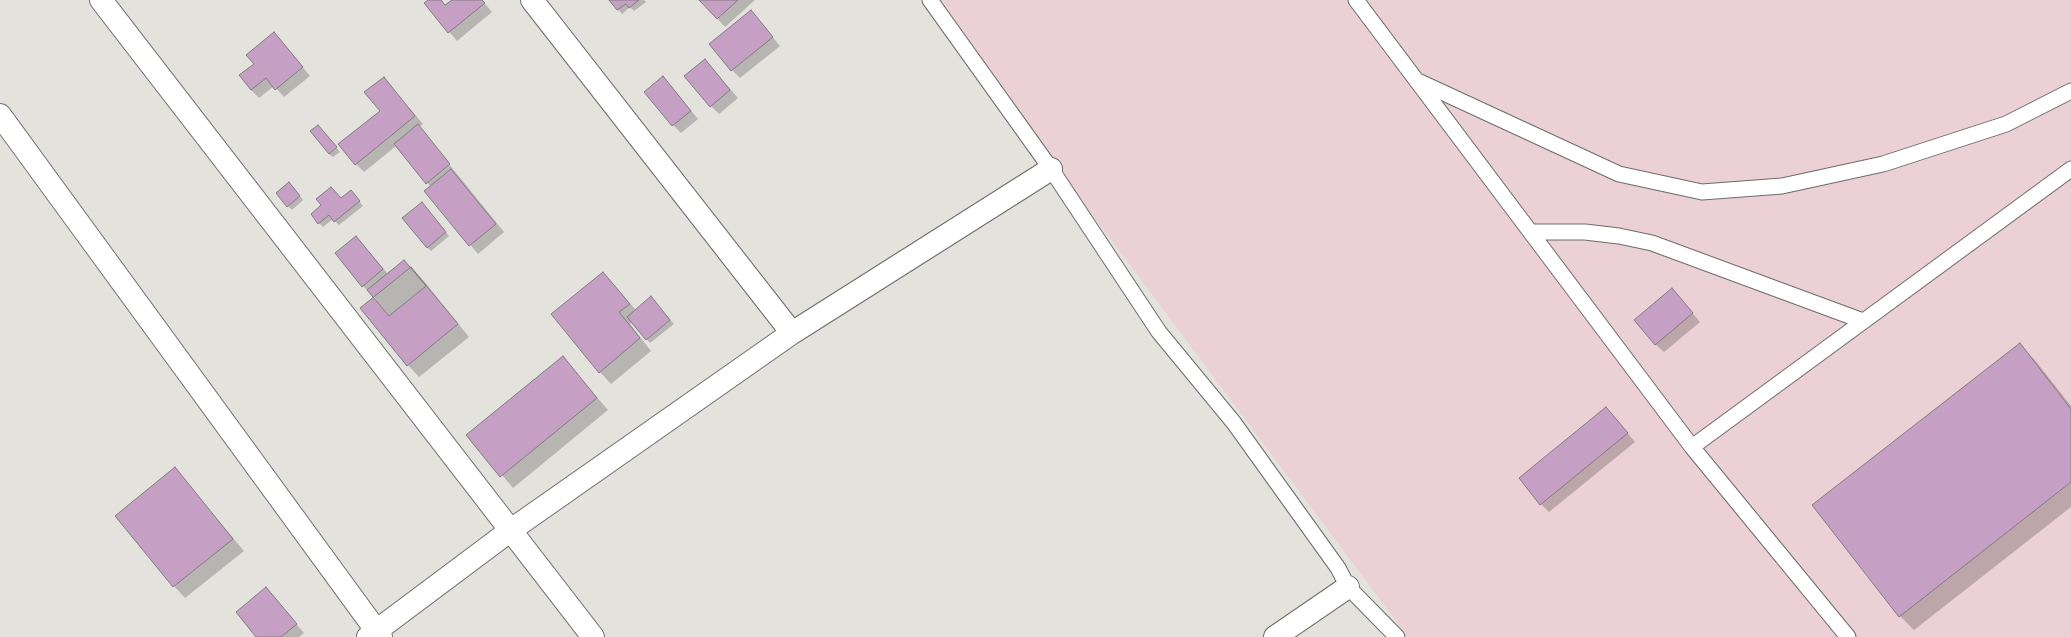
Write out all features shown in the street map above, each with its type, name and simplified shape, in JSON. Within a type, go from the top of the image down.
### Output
[{"type":"street","points":[[101,0],[593,637]]},
{"type":"street","points":[[532,0],[792,333]]},
{"type":"street","points":[[0,115],[375,635],[511,530],[792,333],[1051,169]]},
{"type":"street","points":[[1275,637],[1348,587]]},
{"type":"lane","points":[[930,0],[1051,169],[1159,332],[1234,423],[1338,568],[1348,587],[1397,637]]},
{"type":"lane","points":[[1356,0],[1692,447],[1848,637]]},
{"type":"lane","points":[[1417,81],[1619,174],[1702,192],[1782,186],[1883,164],[2006,124],[2071,91]]},
{"type":"lane","points":[[1692,447],[2071,169]]},
{"type":"lane","points":[[1531,232],[1585,232],[1619,236],[1652,243],[1863,321]]},
{"type":"shaded area","points":[[932,0],[2071,0],[2071,637],[1408,637]]},
{"type":"building","points":[[428,0],[441,0],[445,5],[452,0],[482,0],[485,3],[448,33],[424,3]]},
{"type":"building","points":[[609,0],[639,0],[629,8],[626,4],[617,10]]},
{"type":"building","points":[[699,0],[738,0],[717,19]]},
{"type":"building","points":[[751,10],[773,37],[731,71],[709,44]]},
{"type":"building","points":[[274,32],[303,67],[275,90],[266,78],[251,90],[239,75],[254,64],[246,55]]},
{"type":"building","points":[[705,59],[730,90],[710,107],[684,76]]},
{"type":"building","points":[[663,76],[691,111],[672,126],[644,92]]},
{"type":"building","points":[[384,77],[415,116],[355,165],[338,144],[380,111],[364,92]]},
{"type":"building","points":[[418,124],[450,164],[426,184],[394,144]]},
{"type":"building","points":[[318,125],[337,147],[329,154],[310,131]]},
{"type":"building","points":[[451,169],[496,224],[469,246],[424,191]]},
{"type":"building","points":[[289,182],[300,196],[287,207],[276,193]]},
{"type":"building","points":[[331,187],[341,198],[351,190],[360,201],[334,222],[329,215],[318,224],[311,214],[321,205],[316,199]]},
{"type":"building","points":[[422,202],[446,232],[427,248],[402,218]]},
{"type":"building","points":[[356,236],[383,269],[362,287],[335,253]]},
{"type":"building","points":[[404,260],[426,286],[389,316],[367,290]]},
{"type":"building","points":[[411,267],[458,324],[407,366],[360,308]]},
{"type":"building","points":[[603,272],[630,304],[619,312],[640,338],[599,373],[551,314]]},
{"type":"building","points":[[1672,288],[1693,313],[1655,345],[1634,320]]},
{"type":"building","points":[[651,296],[670,320],[646,340],[627,317]]},
{"type":"building","points":[[2020,343],[2071,409],[2071,482],[1899,617],[1812,505]]},
{"type":"building","points":[[563,356],[597,398],[500,477],[466,435]]},
{"type":"building","points":[[1606,407],[1628,433],[1540,505],[1519,478]]},
{"type":"building","points":[[175,467],[233,539],[173,587],[115,516]]},
{"type":"building","points":[[266,587],[297,624],[281,637],[256,637],[236,612]]}]
